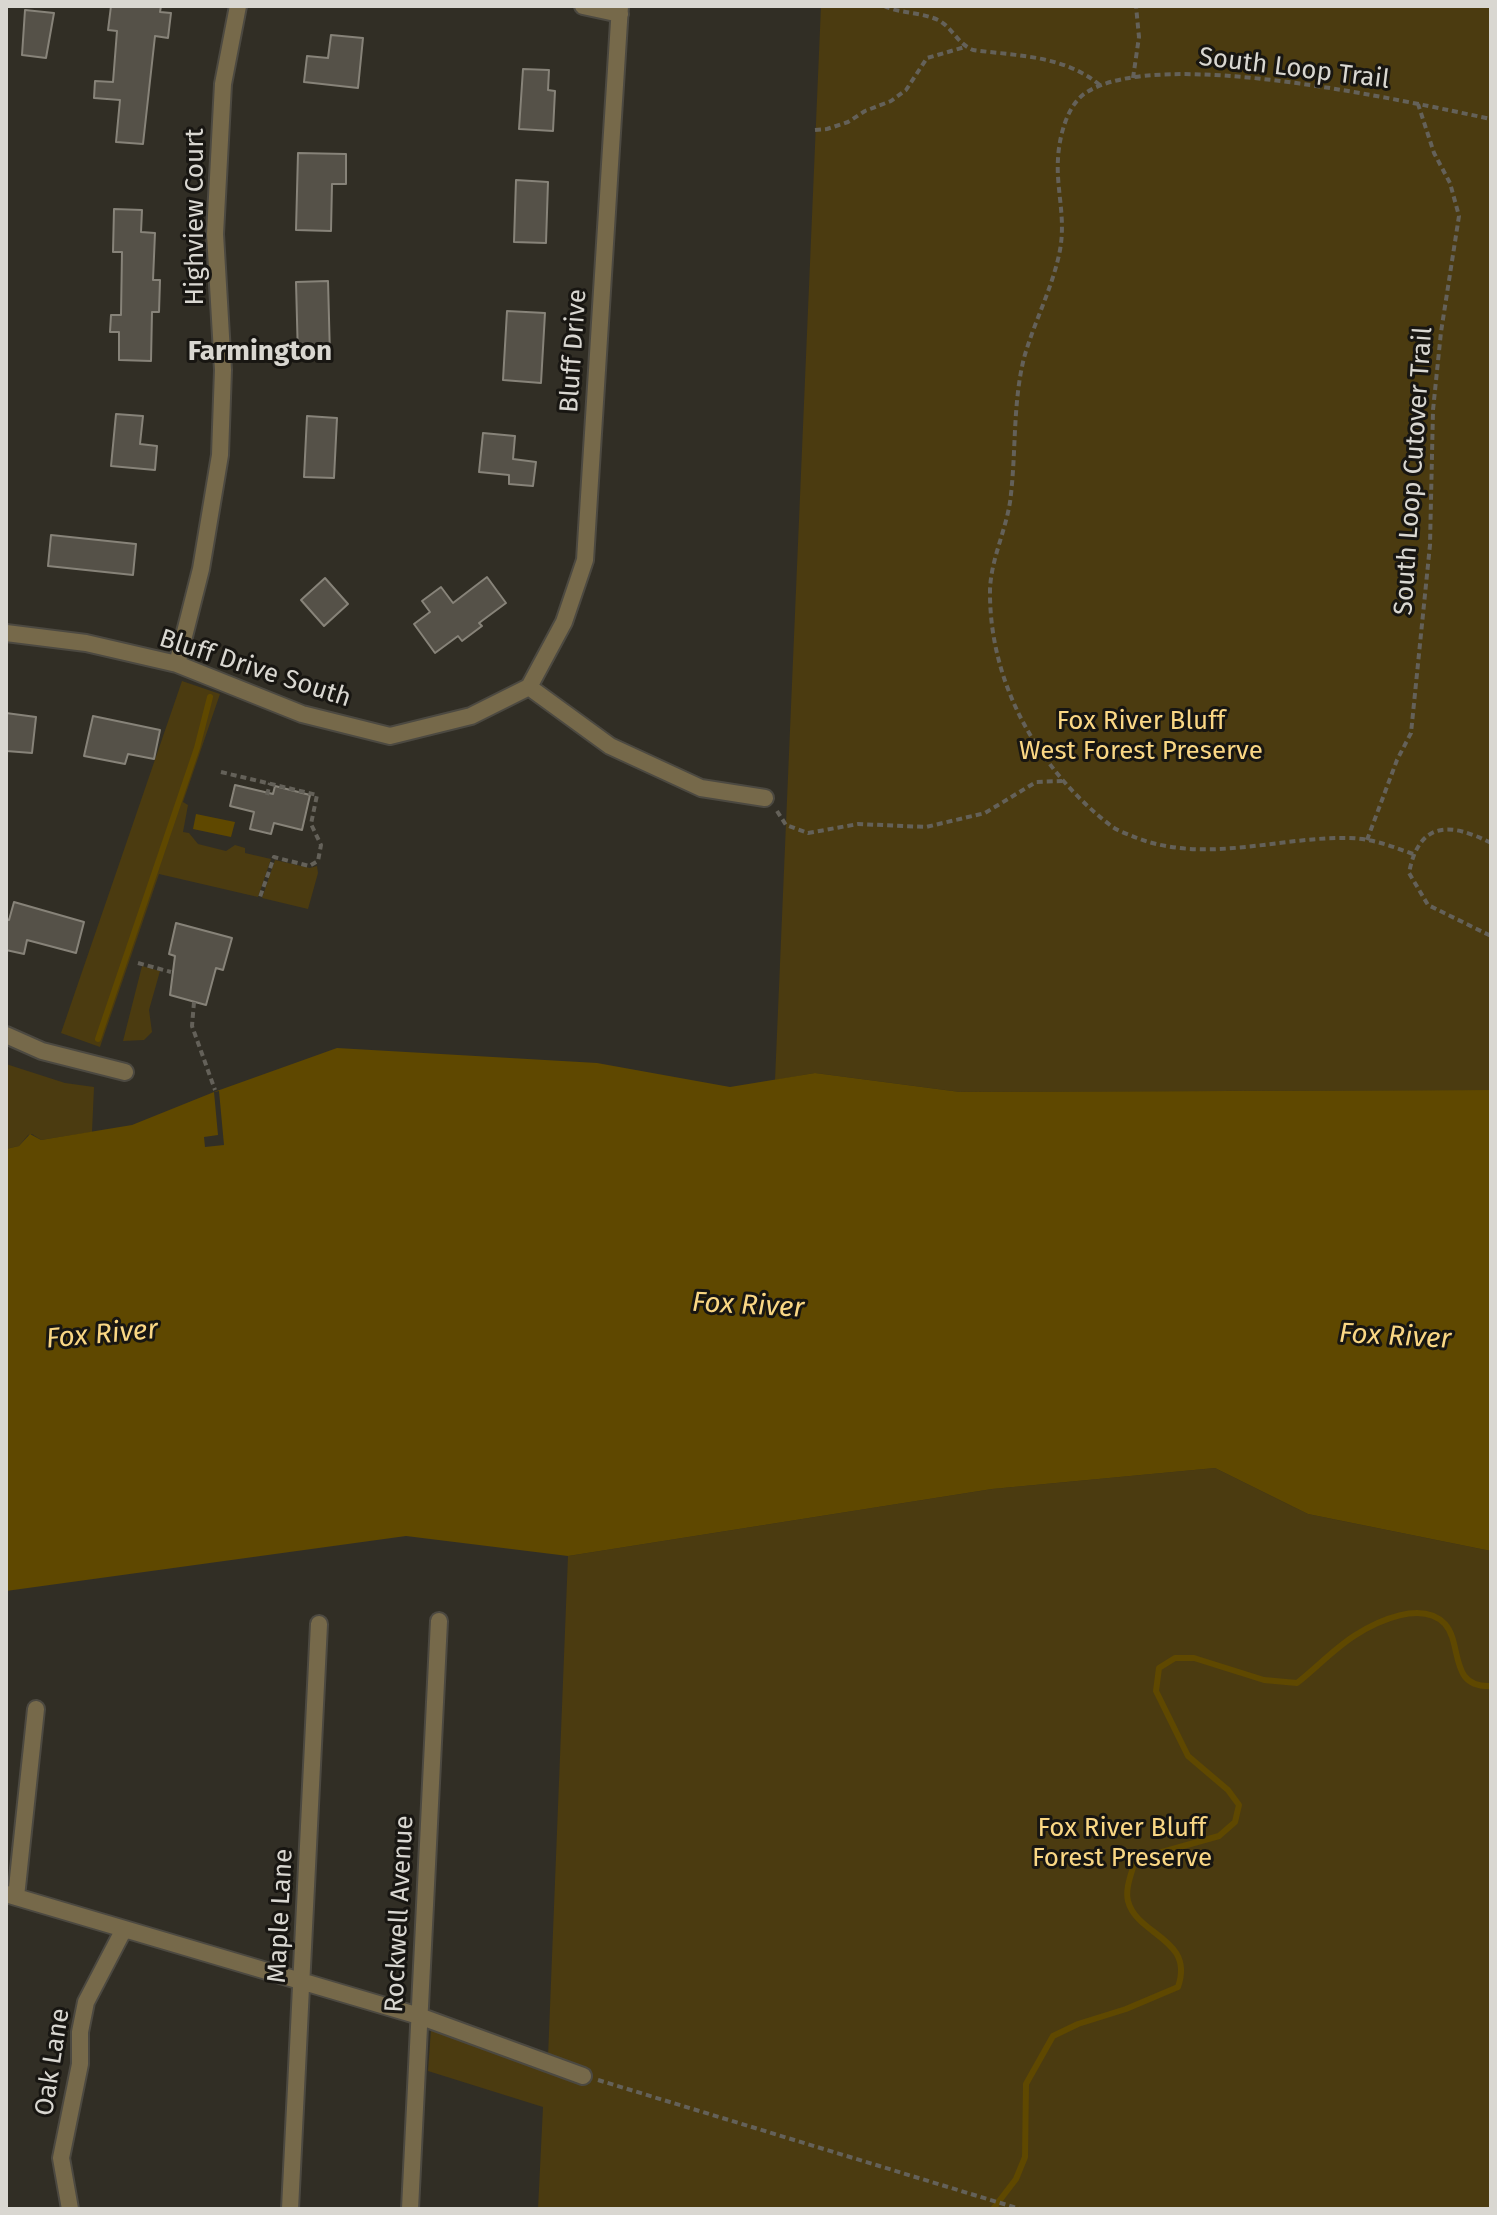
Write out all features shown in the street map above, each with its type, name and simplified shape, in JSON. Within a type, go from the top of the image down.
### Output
[{"type":"street","name":"Highview Court","points":[[177,664],[201,569],[220,455],[223,370],[215,234],[223,84],[238,6]]},
{"type":"street","points":[[583,6],[620,10]]},
{"type":"street","name":"Bluff Drive","points":[[529,687],[564,622],[585,560],[620,10]]},
{"type":"street","name":"Bluff Drive South","points":[[6,633],[86,643],[177,664],[302,714],[390,736],[471,716],[529,687]]},
{"type":"street","points":[[529,687],[610,746],[701,788],[765,798]]},
{"type":"street","points":[[6,1035],[42,1051],[125,1072]]},
{"type":"street","name":"Rockwell Avenue","points":[[410,2209],[439,1621]]},
{"type":"street","name":"Maple Lane","points":[[290,2209],[319,1624]]},
{"type":"street","points":[[36,1709],[11,1895],[123,1931],[419,2016],[583,2076]]},
{"type":"street","name":"Oak Lane","points":[[70,2209],[61,2158],[80,2064],[80,2032],[86,2002],[123,1931]]},
{"type":"path","points":[[884,6],[937,20],[965,47],[973,50],[1041,58],[1081,72],[1102,87]]},
{"type":"path","points":[[1133,78],[1139,37],[1136,6]]},
{"type":"path","points":[[815,130],[848,122],[865,111],[891,101],[910,86],[927,58],[965,47]]},
{"type":"path","name":"South Loop Trail","points":[[1413,854],[1380,841],[1348,838],[1204,850],[1162,847],[1114,829],[1062,781],[1038,750],[1007,690],[992,632],[990,587],[996,553],[1009,516],[1016,452],[1017,395],[1024,359],[1060,250],[1063,206],[1058,160],[1066,116],[1085,92],[1133,78],[1195,73],[1277,82],[1491,119]]},
{"type":"path","name":"South Loop Cutover Trail","points":[[1367,840],[1397,760],[1411,733],[1430,545],[1433,410],[1441,332],[1459,216],[1450,183],[1434,153],[1418,104]]},
{"type":"path","points":[[221,772],[317,795],[311,824],[321,845],[318,861],[309,866],[274,857],[259,900]]},
{"type":"path","points":[[765,798],[775,799],[775,806],[786,825],[808,833],[858,824],[926,827],[985,813],[1036,782],[1062,781]]},
{"type":"path","points":[[267,795],[270,783]]},
{"type":"path","points":[[1491,843],[1468,831],[1439,830],[1422,838],[1413,854],[1409,873],[1428,905],[1491,936]]},
{"type":"path","points":[[138,963],[171,972]]},
{"type":"path","points":[[194,1002],[192,1026],[215,1090]]},
{"type":"path","points":[[583,2076],[1020,2209]]},
{"type":"green space","name":"Fox River Bluff West Forest Preserve","points":[[821,6],[1491,6],[1491,1090],[960,1092],[815,1073],[775,1080]]},
{"type":"green space","points":[[182,681],[220,694],[183,802],[188,805],[183,832],[189,833],[198,844],[226,851],[235,845],[245,848],[245,853],[271,859],[258,897],[159,874],[100,1047],[61,1033]]},
{"type":"green space","points":[[275,860],[310,868],[317,866],[318,873],[308,909],[262,898]]},
{"type":"green space","points":[[142,966],[160,971],[149,1010],[152,1032],[144,1040],[123,1041]]},
{"type":"green space","points":[[6,1064],[65,1083],[94,1087],[92,1132],[41,1140],[32,1134],[19,1146],[6,1149]]},
{"type":"green space","name":"Fox River Bluff Forest Preserve","points":[[1215,1468],[1308,1514],[1491,1551],[1491,2209],[538,2209],[543,2107],[428,2071],[432,2015],[548,2057],[568,1556],[992,1489]]},
{"type":"water","points":[[196,814],[235,822],[231,837],[193,829]]},
{"type":"water","name":"Fox River","points":[[337,1048],[597,1063],[730,1087],[815,1073],[960,1092],[1491,1090],[1491,1551],[1308,1514],[1215,1468],[992,1489],[568,1556],[406,1536],[6,1591],[6,1149],[19,1146],[30,1134],[41,1140],[132,1125]]},
{"type":"pier","points":[[219,1091],[224,1145],[205,1147],[204,1137],[218,1135],[214,1092]]},
{"type":"building","points":[[111,6],[161,6],[160,12],[171,13],[168,38],[155,36],[143,144],[116,142],[120,100],[94,98],[95,81],[113,82],[117,31],[108,30]]},
{"type":"building","points":[[25,10],[54,13],[46,58],[22,55]]},
{"type":"building","points":[[331,35],[363,38],[358,88],[304,82],[307,56],[328,58]]},
{"type":"building","points":[[523,69],[549,70],[548,90],[555,91],[553,131],[519,129]]},
{"type":"building","points":[[298,153],[346,154],[346,184],[332,184],[331,231],[296,230]]},
{"type":"building","points":[[516,180],[548,182],[546,243],[514,242]]},
{"type":"building","points":[[114,209],[142,210],[141,232],[155,233],[153,280],[160,280],[159,312],[152,312],[151,361],[119,360],[119,332],[110,332],[111,315],[121,315],[122,252],[113,252]]},
{"type":"building","points":[[328,281],[330,356],[298,357],[296,282]]},
{"type":"building","points":[[507,311],[545,313],[541,383],[503,380]]},
{"type":"building","points":[[116,414],[143,416],[140,444],[157,446],[155,470],[111,466]]},
{"type":"building","points":[[307,416],[337,418],[334,478],[304,477]]},
{"type":"building","points":[[483,433],[515,436],[513,459],[536,462],[533,486],[509,484],[509,475],[479,472]]},
{"type":"building","points":[[51,535],[136,544],[133,575],[48,566]]},
{"type":"building","points":[[487,577],[506,603],[479,623],[482,626],[462,641],[458,636],[435,653],[414,624],[430,612],[422,601],[441,587],[453,603]]},
{"type":"building","points":[[325,578],[348,604],[324,626],[301,600]]},
{"type":"building","points":[[6,713],[36,717],[32,753],[6,751]]},
{"type":"building","points":[[93,716],[160,730],[154,759],[128,754],[125,764],[84,756]]},
{"type":"building","points":[[235,785],[273,794],[275,786],[310,795],[302,830],[274,823],[271,834],[250,829],[254,812],[230,806]]},
{"type":"building","points":[[14,902],[84,922],[76,953],[27,940],[24,954],[6,950],[6,919],[9,920]]},
{"type":"building","points":[[176,923],[232,938],[223,970],[216,968],[206,1005],[170,995],[175,956],[169,954]]},
{"type":"waterway","points":[[98,1039],[197,748],[210,697]]},
{"type":"waterway","points":[[993,2209],[1016,2179],[1025,2157],[1026,2084],[1053,2036],[1178,1987],[1181,1971],[1179,1958],[1172,1947],[1133,1913],[1128,1901],[1134,1864],[1162,1852],[1219,1836],[1235,1822],[1239,1805],[1228,1790],[1188,1756],[1156,1691],[1159,1668],[1175,1658],[1194,1658],[1264,1680],[1297,1683],[1364,1630],[1387,1619],[1412,1613],[1435,1617],[1445,1624],[1454,1642],[1462,1673],[1477,1685],[1491,1686]]},
{"type":"district","name":"Farmington","points":[[260,352]]}]
